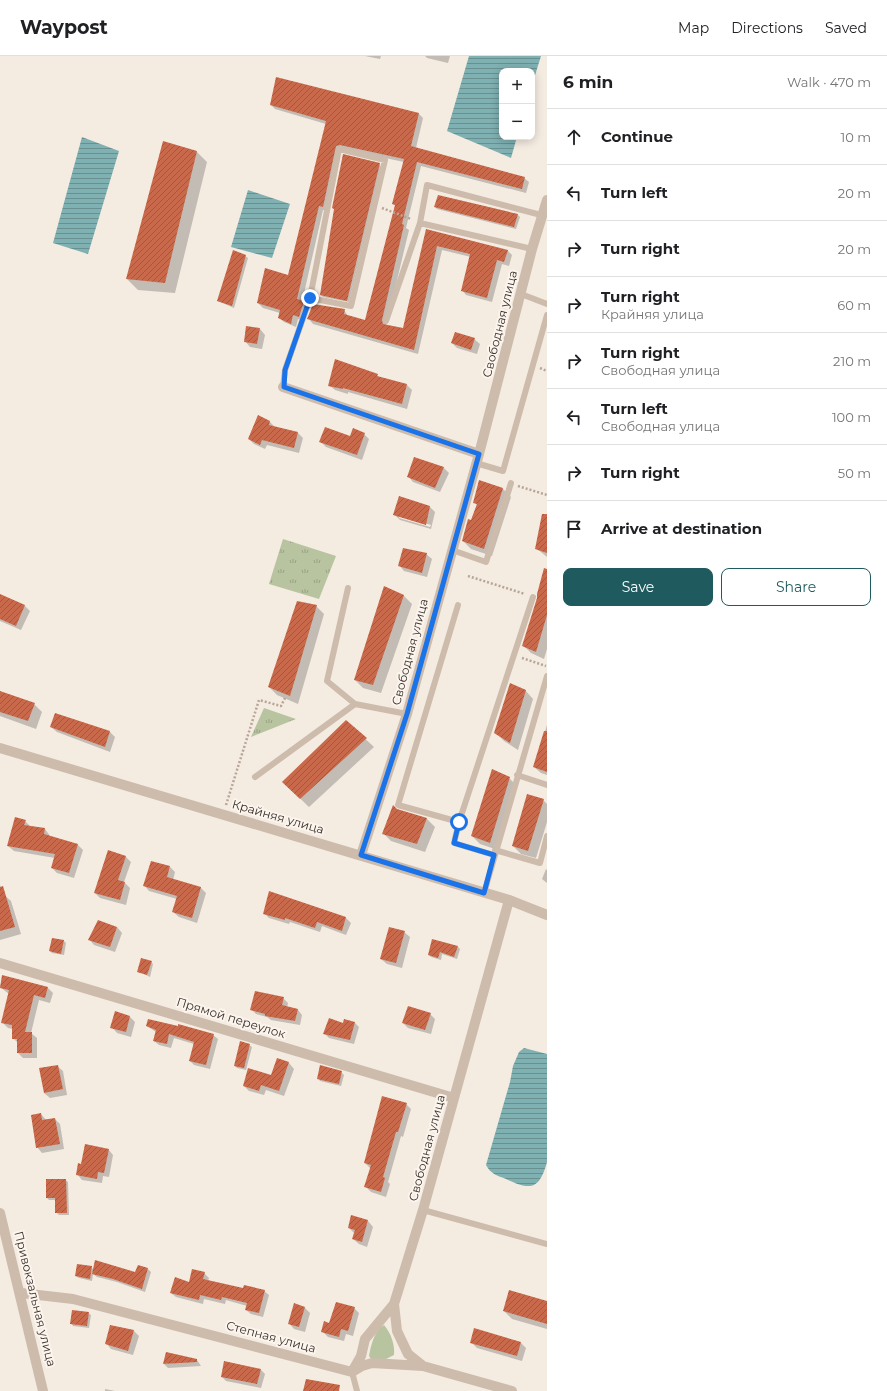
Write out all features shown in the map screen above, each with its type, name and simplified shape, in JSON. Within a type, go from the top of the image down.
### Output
[{"type":"street","name":"Свободная улица","points":[[361,855],[407,714],[477,458],[541,215],[547,200]]},
{"type":"street","points":[[284,387],[477,458]]},
{"type":"street","name":"Крайняя улица","points":[[0,748],[509,900],[547,915]]},
{"type":"street","name":"Свободная улица","points":[[352,1372],[361,1356],[365,1338],[394,1304],[423,1210],[509,900]]},
{"type":"street","name":"Прямой переулок","points":[[0,963],[454,1098]]},
{"type":"street","name":"Привокзальная улица","points":[[0,1213],[21,1293],[43,1391]]},
{"type":"street","name":"Степная улица","points":[[21,1293],[73,1299],[352,1372]]},
{"type":"street","points":[[394,1304],[397,1331],[408,1354],[423,1366]]},
{"type":"street","points":[[352,1372],[362,1366],[372,1363],[423,1366],[512,1391]]},
{"type":"lane","points":[[284,387],[285,370],[310,298],[339,150],[385,160],[351,306],[310,298]]},
{"type":"lane","points":[[386,321],[420,223],[427,185],[541,215]]},
{"type":"lane","points":[[420,223],[532,249]]},
{"type":"lane","points":[[521,294],[547,304]]},
{"type":"lane","points":[[477,458],[503,472],[547,315]]},
{"type":"lane","points":[[452,550],[486,562],[511,483]]},
{"type":"lane","points":[[348,588],[327,681],[355,704],[407,714]]},
{"type":"lane","points":[[533,596],[459,822],[454,843],[540,863],[547,836]]},
{"type":"lane","points":[[458,605],[398,805],[459,822]]},
{"type":"lane","points":[[484,893],[517,775],[547,676]]},
{"type":"lane","points":[[255,777],[355,704]]},
{"type":"lane","points":[[517,775],[547,785]]},
{"type":"lane","points":[[423,1210],[547,1244]]},
{"type":"lane","points":[[352,1372],[357,1391]]},
{"type":"path","points":[[374,205],[420,223]]},
{"type":"path","points":[[511,483],[547,495]]},
{"type":"path","points":[[468,576],[533,596]]},
{"type":"path","points":[[514,656],[547,666]]},
{"type":"path","points":[[223,815],[259,700],[281,706],[286,696]]},
{"type":"green space","points":[[283,539],[336,556],[319,599],[269,584]]},
{"type":"green space","points":[[264,708],[296,719],[251,737]]},
{"type":"green space","points":[[384,1325],[392,1339],[394,1355],[386,1359],[372,1360],[369,1356],[372,1343],[375,1335]]},
{"type":"water","points":[[469,56],[541,56],[535,75],[535,68],[499,68],[499,140],[516,140],[511,158],[447,131]]},
{"type":"water","points":[[82,137],[119,151],[88,254],[53,243]]},
{"type":"water","points":[[248,190],[290,204],[272,258],[231,247]]},
{"type":"water","points":[[524,1048],[547,1054],[547,1162],[541,1178],[532,1186],[514,1183],[492,1172],[486,1165],[510,1082],[513,1066],[519,1052]]},
{"type":"building","points":[[276,77],[419,113],[411,146],[525,177],[522,189],[417,162],[402,224],[404,225],[382,320],[383,324],[403,328],[426,229],[508,250],[504,262],[497,260],[487,298],[461,291],[470,254],[437,246],[414,350],[307,319],[313,304],[345,309],[344,314],[365,320],[395,205],[392,204],[404,159],[340,145],[336,146],[323,207],[319,206],[297,299],[304,301],[299,317],[293,315],[291,324],[278,318],[280,310],[257,303],[265,268],[288,275],[326,121],[270,105]]},
{"type":"building","points":[[163,141],[197,151],[165,283],[126,279]]},
{"type":"building","points":[[343,154],[380,163],[347,301],[320,295],[334,209],[332,208]]},
{"type":"building","points":[[438,195],[518,214],[514,227],[434,207]]},
{"type":"building","points":[[233,250],[246,255],[232,306],[217,301]]},
{"type":"building","points":[[246,326],[260,328],[257,344],[244,342]]},
{"type":"building","points":[[455,332],[475,338],[471,350],[451,343]]},
{"type":"building","points":[[335,359],[378,374],[377,376],[407,384],[402,404],[343,388],[328,386]]},
{"type":"building","points":[[258,415],[270,421],[269,425],[298,432],[294,448],[262,440],[260,445],[248,439]]},
{"type":"building","points":[[325,427],[350,436],[353,428],[365,433],[357,455],[319,442]]},
{"type":"building","points":[[414,457],[444,467],[435,488],[407,477]]},
{"type":"building","points":[[479,480],[503,488],[484,549],[462,541],[468,519],[471,520],[477,504],[473,503]]},
{"type":"building","points":[[399,496],[430,506],[426,525],[393,515]]},
{"type":"building","points":[[542,514],[547,514],[547,553],[535,549]]},
{"type":"building","points":[[403,548],[427,553],[422,573],[398,566]]},
{"type":"building","points":[[544,568],[547,569],[547,615],[536,652],[522,646],[537,598]]},
{"type":"building","points":[[384,586],[404,595],[373,685],[354,680]]},
{"type":"building","points":[[0,594],[25,605],[16,626],[0,619]]},
{"type":"building","points":[[297,601],[317,605],[290,696],[268,687]]},
{"type":"building","points":[[510,683],[526,690],[510,743],[494,733]]},
{"type":"building","points":[[0,691],[35,703],[28,721],[0,712]]},
{"type":"building","points":[[55,713],[110,731],[105,747],[50,727]]},
{"type":"building","points":[[346,720],[367,738],[300,799],[282,782]]},
{"type":"building","points":[[544,731],[547,731],[547,772],[533,767]]},
{"type":"building","points":[[492,769],[510,777],[490,843],[471,836]]},
{"type":"building","points":[[527,794],[544,799],[528,851],[512,846]]},
{"type":"building","points":[[393,805],[397,809],[427,818],[417,844],[382,834]]},
{"type":"building","points":[[15,817],[26,820],[24,825],[45,828],[44,834],[78,844],[69,873],[51,868],[55,854],[7,846]]},
{"type":"building","points":[[108,850],[126,856],[118,880],[125,882],[120,900],[94,893]]},
{"type":"building","points":[[151,861],[170,866],[167,877],[201,887],[192,918],[172,912],[177,896],[143,886]]},
{"type":"building","points":[[3,886],[15,927],[0,931],[0,887]]},
{"type":"building","points":[[269,891],[346,917],[342,931],[317,922],[315,928],[285,918],[285,920],[263,914]]},
{"type":"building","points":[[98,920],[117,927],[110,947],[88,940]]},
{"type":"building","points":[[389,927],[405,931],[396,963],[380,959]]},
{"type":"building","points":[[52,938],[64,940],[61,954],[49,951]]},
{"type":"building","points":[[432,939],[458,946],[454,957],[440,952],[438,958],[428,955]]},
{"type":"building","points":[[141,958],[152,961],[147,975],[137,972]]},
{"type":"building","points":[[2,975],[48,987],[45,998],[34,995],[25,1032],[32,1032],[32,1053],[17,1053],[17,1039],[12,1039],[12,1025],[1,1023],[9,990],[0,988]]},
{"type":"building","points":[[255,991],[284,997],[282,1005],[298,1009],[295,1021],[265,1016],[265,1014],[250,1010]]},
{"type":"building","points":[[408,1006],[431,1013],[425,1030],[402,1023]]},
{"type":"building","points":[[115,1011],[130,1016],[126,1032],[110,1028]]},
{"type":"building","points":[[329,1018],[343,1023],[344,1019],[355,1022],[350,1040],[323,1034]]},
{"type":"building","points":[[148,1019],[178,1026],[178,1024],[214,1034],[206,1065],[189,1061],[194,1042],[169,1034],[167,1044],[153,1041],[156,1030],[146,1026]]},
{"type":"building","points":[[240,1041],[250,1044],[244,1068],[234,1066]]},
{"type":"building","points":[[277,1058],[289,1062],[279,1091],[261,1085],[259,1091],[243,1086],[248,1068],[271,1075]]},
{"type":"building","points":[[58,1065],[63,1089],[44,1093],[39,1068]]},
{"type":"building","points":[[320,1065],[342,1071],[339,1084],[317,1079]]},
{"type":"building","points":[[382,1096],[407,1103],[398,1132],[396,1132],[383,1177],[385,1178],[381,1192],[364,1187],[371,1165],[364,1163]]},
{"type":"building","points":[[41,1113],[42,1120],[55,1118],[60,1144],[36,1148],[31,1115]]},
{"type":"building","points":[[85,1144],[109,1149],[104,1173],[98,1172],[97,1179],[76,1175],[78,1163],[81,1164]]},
{"type":"building","points":[[46,1179],[66,1179],[67,1213],[55,1213],[55,1198],[46,1198]]},
{"type":"building","points":[[351,1215],[368,1220],[362,1242],[352,1239],[355,1230],[348,1228]]},
{"type":"building","points":[[95,1260],[135,1272],[138,1265],[148,1268],[142,1289],[113,1279],[92,1274]]},
{"type":"building","points":[[77,1264],[92,1266],[90,1279],[75,1276]]},
{"type":"building","points":[[192,1269],[205,1272],[203,1279],[243,1288],[244,1285],[265,1290],[259,1313],[245,1310],[247,1303],[222,1297],[221,1300],[200,1295],[199,1300],[170,1293],[175,1277],[189,1282]]},
{"type":"building","points":[[509,1290],[547,1301],[547,1324],[503,1311]]},
{"type":"building","points":[[336,1302],[355,1307],[348,1331],[341,1329],[339,1337],[321,1332],[324,1321],[329,1323]]},
{"type":"building","points":[[294,1303],[305,1307],[299,1327],[288,1324]]},
{"type":"building","points":[[72,1310],[89,1312],[87,1326],[70,1324]]},
{"type":"building","points":[[110,1325],[134,1330],[128,1351],[105,1344]]},
{"type":"building","points":[[474,1328],[521,1342],[517,1356],[470,1343]]},
{"type":"building","points":[[166,1352],[197,1359],[197,1362],[163,1364]]},
{"type":"building","points":[[224,1361],[261,1369],[257,1384],[221,1377]]},
{"type":"building","points":[[306,1379],[340,1385],[339,1391],[303,1391]]},
{"type":"route","points":[[310,298],[285,370],[284,387],[479,454],[407,714],[361,855],[484,893],[494,855],[454,843],[459,822]]}]
